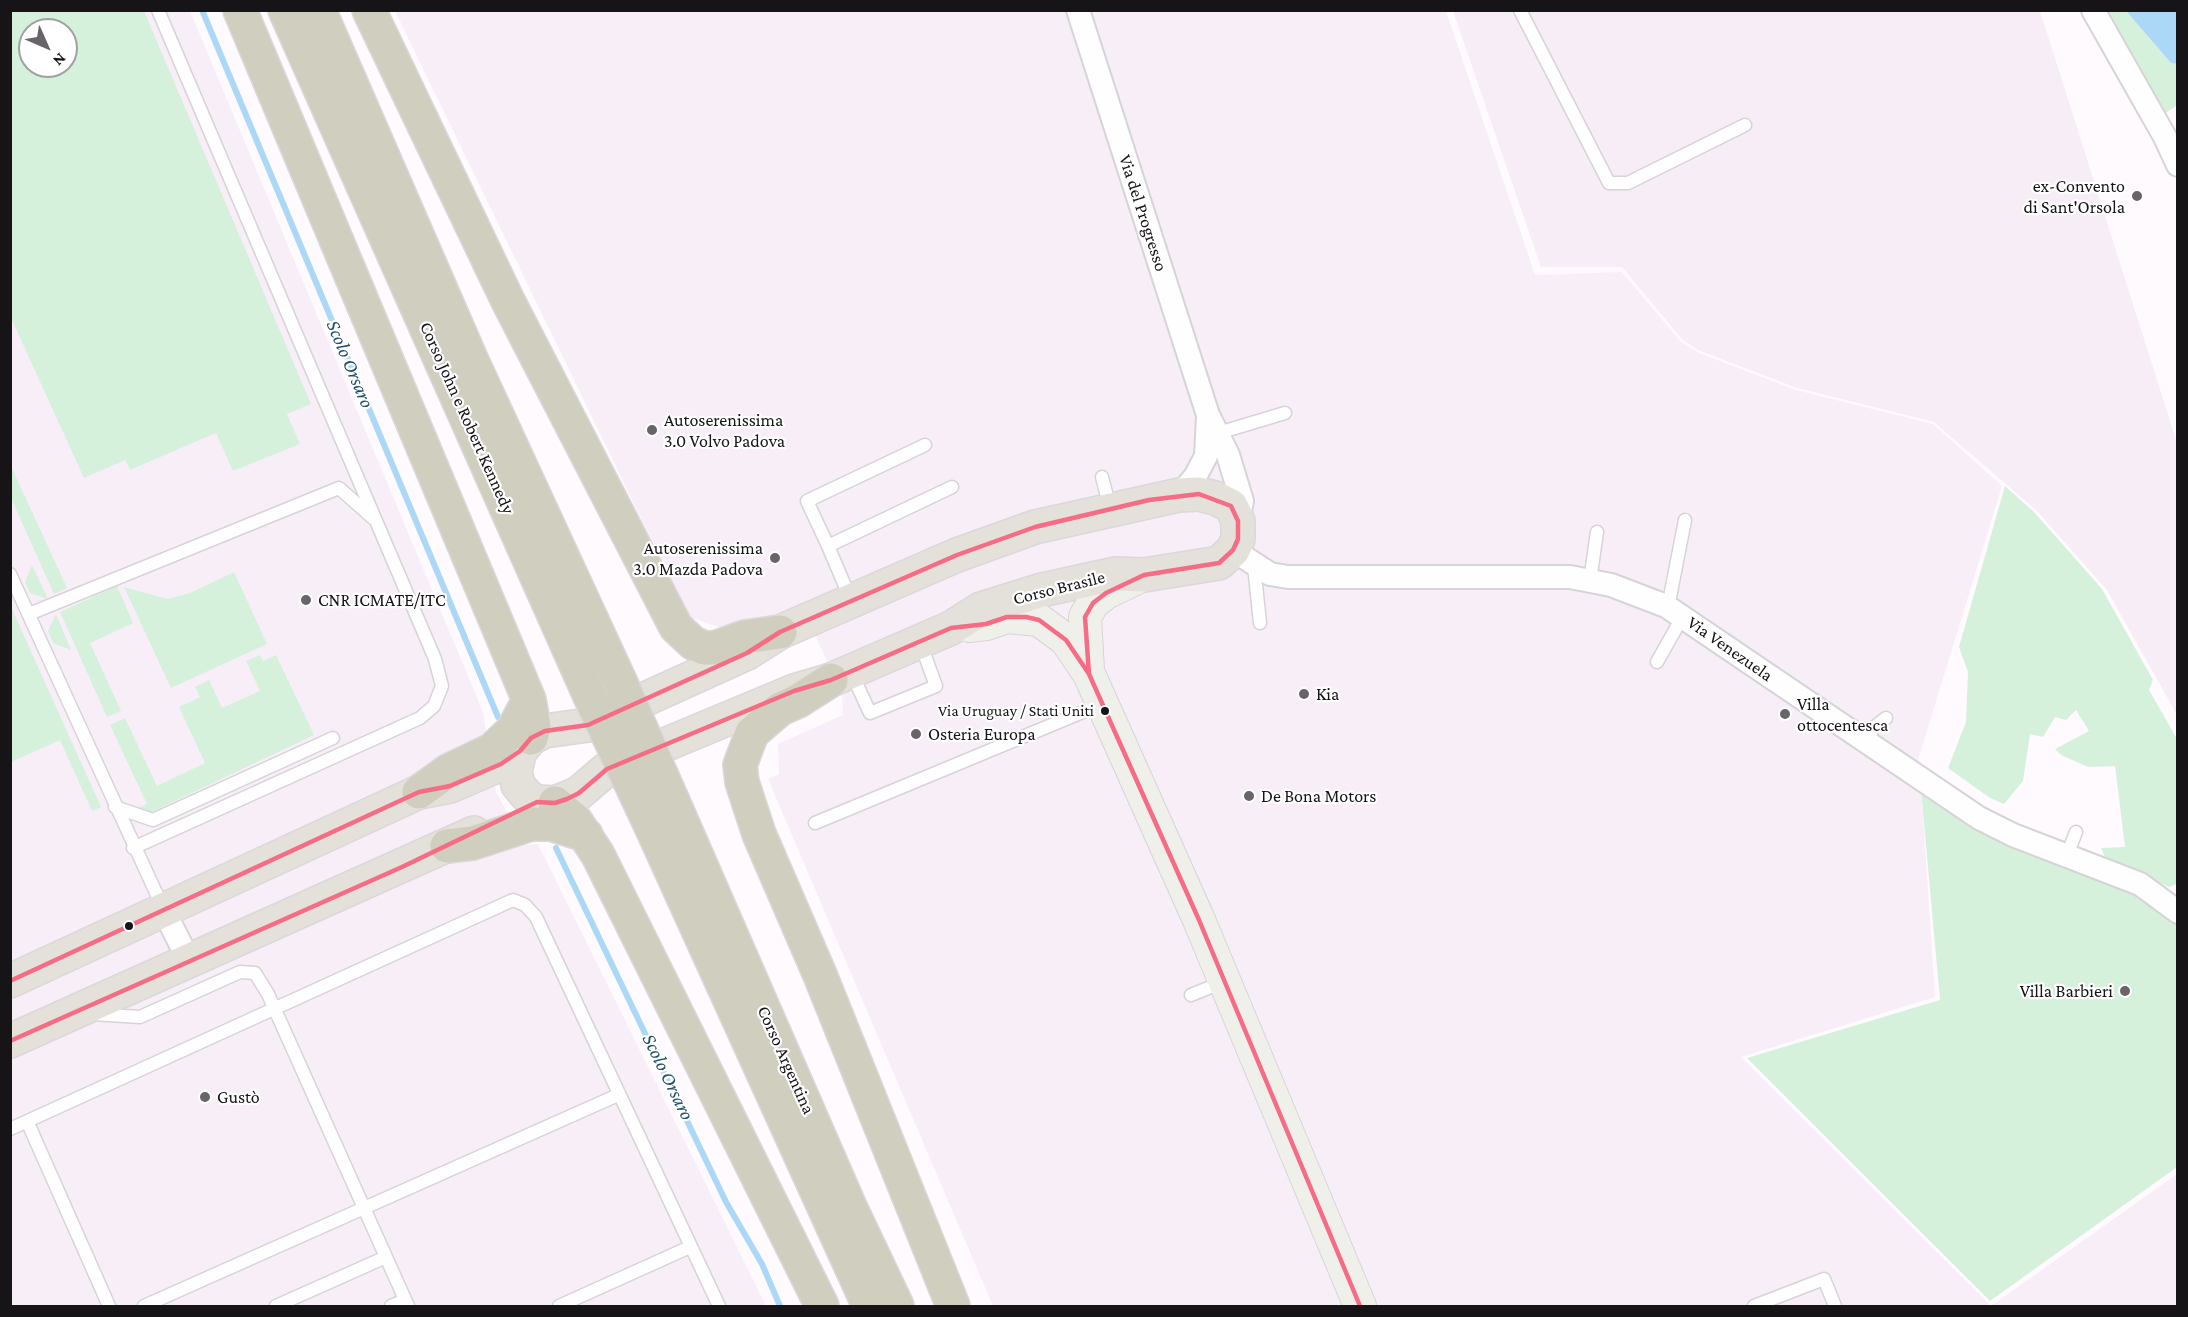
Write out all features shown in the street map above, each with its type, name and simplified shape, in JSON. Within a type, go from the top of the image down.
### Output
[{"type":"highway","points":[[240,10],[529,700],[534,727],[526,744]]},
{"type":"highway","name":"Corso John e Robert Kennedy","points":[[285,10],[589,709],[664,818]]},
{"type":"highway","name":"Corso John e Robert Kennedy","points":[[319,10],[471,359],[619,679],[664,818]]},
{"type":"highway","points":[[369,10],[508,301],[676,627],[693,643],[704,648],[715,648],[745,637],[780,632]]},
{"type":"highway","points":[[841,675],[780,709],[752,733],[740,765],[742,782],[759,834],[820,975],[952,1306]]},
{"type":"highway","points":[[419,792],[448,771],[492,750],[513,730],[529,700]]},
{"type":"highway","points":[[557,799],[586,835],[822,1306]]},
{"type":"highway","name":"Corso Argentina","points":[[664,818],[869,1306]]},
{"type":"highway","name":"Corso Argentina","points":[[664,818],[897,1306]]},
{"type":"highway","points":[[447,846],[473,843],[531,824],[551,824],[586,835]]},
{"type":"main road","points":[[12,975],[164,911],[419,792],[450,786],[501,764],[526,744],[589,709],[747,653],[780,632],[957,555],[1024,531],[1110,509],[1179,495],[1199,494],[1215,498],[1231,506],[1242,546]]},
{"type":"main road","name":"Corso Brasile","points":[[10,1041],[557,799],[606,769],[794,691],[841,675],[951,628],[981,609],[1042,590],[1115,574],[1144,575],[1219,563],[1242,546]]},
{"type":"main road","points":[[526,744],[515,771],[518,785],[528,797],[557,799]]},
{"type":"street","name":"Via del Progresso","points":[[1078,10],[1212,428],[1228,455],[1242,501],[1242,546]]},
{"type":"street","points":[[2093,10],[2178,165]]},
{"type":"street","points":[[1179,495],[1201,468],[1212,428]]},
{"type":"street","name":"Via Venezuela","points":[[1242,546],[1270,574],[1287,577],[1570,577],[1611,585],[1674,611],[1979,818],[2013,835],[2140,884],[2178,912]]},
{"type":"street","points":[[1089,674],[1085,617],[1106,593],[1144,575]]},
{"type":"street","points":[[951,628],[986,624],[1007,617],[1040,620],[1066,640],[1089,674],[1224,981],[1360,1306]]},
{"type":"street","points":[[164,911],[189,962]]},
{"type":"lane","points":[[133,848],[420,717],[434,706],[442,686],[435,658],[158,10]]},
{"type":"lane","points":[[1520,10],[1609,183],[1628,183],[1745,125]]},
{"type":"lane","points":[[1212,428],[1285,413]]},
{"type":"lane","points":[[852,601],[807,501],[925,446]]},
{"type":"lane","points":[[1102,477],[1110,509]]},
{"type":"lane","points":[[828,546],[952,487]]},
{"type":"lane","points":[[29,614],[339,488],[377,522]]},
{"type":"lane","points":[[1657,662],[1674,611],[1670,597],[1685,520]]},
{"type":"lane","points":[[1590,581],[1597,532]]},
{"type":"lane","points":[[1242,546],[1260,623]]},
{"type":"lane","points":[[10,574],[133,848],[164,911]]},
{"type":"lane","points":[[841,675],[870,713],[936,686],[919,641]]},
{"type":"lane","points":[[814,823],[1102,704]]},
{"type":"lane","points":[[1869,743],[1872,729],[1886,718]]},
{"type":"lane","points":[[115,807],[153,820],[333,738]]},
{"type":"lane","points":[[2067,855],[2076,832]]},
{"type":"lane","points":[[10,1129],[513,900],[525,905],[536,917],[719,1306]]},
{"type":"lane","points":[[72,1013],[140,1017],[240,972],[255,974],[262,980],[407,1303],[391,1306]]},
{"type":"lane","points":[[1191,995],[1224,981]]},
{"type":"lane","points":[[144,1306],[618,1095]]},
{"type":"lane","points":[[27,1121],[109,1306]]},
{"type":"lane","points":[[559,1306],[690,1247]]},
{"type":"lane","points":[[276,1306],[386,1257]]},
{"type":"lane","points":[[1754,1306],[1824,1279],[1835,1306]]},
{"type":"shaded area","points":[[10,11],[190,11],[483,712],[496,792],[525,845],[538,844],[766,1306],[11,1306]]},
{"type":"shaded area","points":[[395,11],[1446,11],[1535,275],[1622,272],[1681,342],[1699,353],[1796,390],[1933,424],[2002,486],[1919,757],[1935,997],[1741,1057],[1991,1306],[993,1306],[768,779],[779,774],[778,744],[843,715],[842,694],[802,607],[737,633],[689,617]]},
{"type":"shaded area","points":[[1453,11],[2040,11],[2177,443],[2177,715],[2107,590],[2037,511],[1934,422],[1797,388],[1698,350],[1682,339],[1622,267],[1541,267]]},
{"type":"shaded area","points":[[2177,1174],[2177,1306],[1991,1306]]},
{"type":"green space","points":[[10,11],[144,11],[311,404],[287,414],[300,444],[233,471],[216,433],[130,470],[125,460],[84,478],[11,318]]},
{"type":"green space","points":[[2103,11],[2126,11],[2171,63],[2177,64],[2177,105],[2162,116]]},
{"type":"green space","points":[[10,464],[67,588],[54,594],[11,498]]},
{"type":"green space","points":[[2005,486],[2034,512],[2102,589],[2153,680],[2149,690],[2177,739],[2177,884],[2169,887],[2105,857],[2101,848],[2125,847],[2115,766],[2088,767],[2061,755],[2055,749],[2089,731],[2076,710],[2066,720],[2055,717],[2043,737],[2030,734],[2023,781],[2004,804],[1990,798],[1948,768],[1966,722],[1968,672],[1959,647]]},
{"type":"green space","points":[[32,565],[48,599],[30,593],[25,582]]},
{"type":"green space","points":[[234,572],[267,644],[171,688],[124,587],[167,599],[190,593]]},
{"type":"green space","points":[[117,586],[133,623],[90,643],[121,711],[107,717],[60,612]]},
{"type":"green space","points":[[11,607],[101,807],[92,811],[60,740],[11,762]]},
{"type":"green space","points":[[56,614],[71,650],[53,643],[48,631]]},
{"type":"green space","points":[[260,655],[263,661],[276,655],[314,735],[137,819],[133,810],[147,804],[110,725],[125,718],[157,786],[205,763],[179,707],[200,697],[195,687],[209,680],[222,708],[260,691],[246,661]]},
{"type":"green space","points":[[1921,790],[2126,887],[2177,924],[2177,1167],[1990,1301],[1747,1058],[1940,1000]]},
{"type":"water","points":[[2126,11],[2177,11],[2177,64],[2171,63]]},
{"type":"waterway","name":"Scolo Orsaro","points":[[202,10],[498,717]]},
{"type":"waterway","name":"Scolo Orsaro","points":[[556,848],[726,1202],[762,1264],[780,1306]]},
{"type":"transit line","points":[[10,981],[419,792],[450,786],[501,764],[520,751],[531,738],[545,731],[588,725],[747,653],[780,632],[957,555],[1035,527],[1149,500],[1199,494],[1231,506],[1238,521],[1238,539],[1233,550],[1219,563],[1144,575],[1106,593],[1093,603],[1085,617],[1089,674]]},
{"type":"transit line","points":[[10,1041],[402,867],[537,802],[555,803],[567,799],[579,793],[607,769],[794,691],[831,680],[951,628],[986,624],[1007,617],[1026,617],[1039,620],[1066,640],[1089,674],[1199,920],[1360,1306]]},
{"type":"place","name":"ex-Convento di Sant'Orsola","points":[[2137,196]]},
{"type":"place","name":"Autoserenissima 3.0 Volvo Padova","points":[[652,430]]},
{"type":"place","name":"Autoserenissima 3.0 Mazda Padova","points":[[775,558]]},
{"type":"place","name":"CNR ICMATE/ITC","points":[[306,600]]},
{"type":"place","name":"Kia","points":[[1304,694]]},
{"type":"place","name":"Via Uruguay / Stati Uniti","points":[[1105,711]]},
{"type":"place","name":"Villa ottocentesca","points":[[1785,714]]},
{"type":"place","name":"Osteria Europa","points":[[916,734]]},
{"type":"place","name":"De Bona Motors","points":[[1249,796]]},
{"type":"place","name":"Villa Barbieri","points":[[2125,991]]},
{"type":"place","name":"Gustò","points":[[205,1097]]}]
